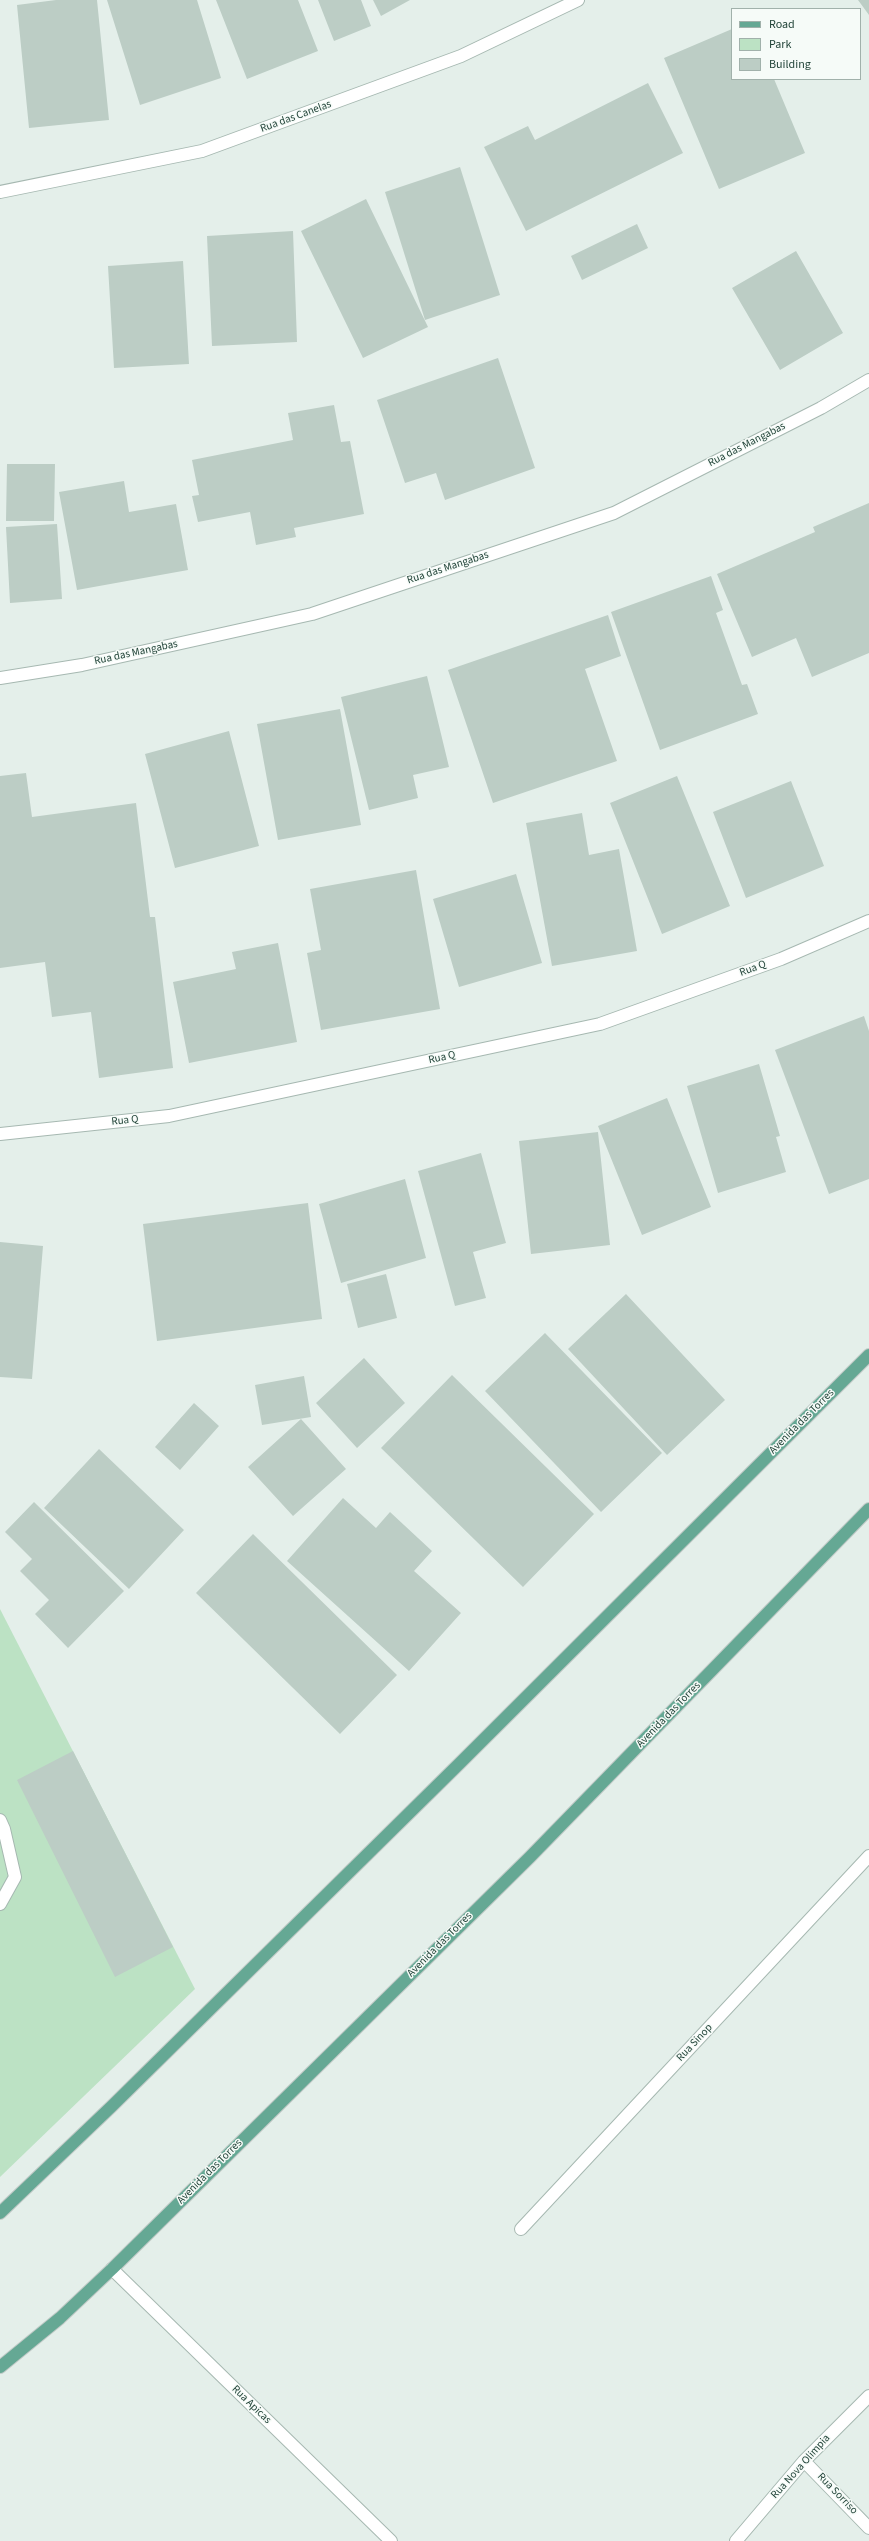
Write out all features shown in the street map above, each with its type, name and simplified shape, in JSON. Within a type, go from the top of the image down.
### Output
[{"type":"main road","name":"Avenida das Torres","points":[[0,2212],[112,2106],[465,1758],[869,1355]]},
{"type":"main road","name":"Avenida das Torres","points":[[0,2367],[60,2318],[112,2269],[530,1857],[869,1510]]},
{"type":"street","name":"Rua das Canelas","points":[[0,192],[202,151],[462,56],[578,0]]},
{"type":"street","name":"Rua das Mangabas","points":[[0,678],[82,665],[312,614],[614,513],[821,408],[869,380]]},
{"type":"street","name":"Rua Q","points":[[0,1134],[169,1116],[600,1024],[781,960],[869,921]]},
{"type":"street","points":[[0,1820],[4,1829],[15,1877],[0,1904]]},
{"type":"street","name":"Rua Sinop","points":[[521,2229],[869,1856]]},
{"type":"street","name":"Rua Apicas","points":[[112,2269],[391,2541]]},
{"type":"street","name":"Rua Nova Olimpia","points":[[736,2541],[804,2461],[869,2396]]},
{"type":"street","name":"Rua Sorriso","points":[[804,2461],[869,2528]]},
{"type":"green space","points":[[0,1609],[195,1989],[0,2177]]},
{"type":"building","points":[[56,0],[97,0],[109,120],[29,128],[17,5]]},
{"type":"building","points":[[107,0],[197,0],[221,78],[140,105]]},
{"type":"building","points":[[216,0],[298,0],[318,51],[247,79]]},
{"type":"building","points":[[318,0],[361,0],[371,26],[334,41]]},
{"type":"building","points":[[373,0],[410,0],[381,16]]},
{"type":"building","points":[[858,0],[869,0],[869,15]]},
{"type":"building","points":[[731,29],[731,80],[774,80],[805,153],[719,189],[664,58]]},
{"type":"building","points":[[648,83],[683,153],[526,231],[484,147],[528,126],[535,140]]},
{"type":"building","points":[[460,167],[500,295],[425,320],[385,192]]},
{"type":"building","points":[[366,199],[428,327],[363,358],[301,231]]},
{"type":"building","points":[[637,224],[648,248],[582,280],[571,256]]},
{"type":"building","points":[[293,231],[297,342],[212,346],[207,236]]},
{"type":"building","points":[[796,251],[843,333],[780,370],[732,288]]},
{"type":"building","points":[[183,261],[189,364],[114,368],[108,266]]},
{"type":"building","points":[[498,358],[535,468],[445,500],[436,473],[405,483],[377,400]]},
{"type":"building","points":[[334,405],[341,442],[350,441],[364,514],[294,528],[296,537],[256,545],[250,512],[198,522],[192,496],[199,495],[192,460],[293,440],[288,413]]},
{"type":"building","points":[[7,464],[55,464],[54,521],[6,521]]},
{"type":"building","points":[[124,481],[129,512],[176,504],[188,570],[77,590],[59,492]]},
{"type":"building","points":[[869,503],[869,653],[812,677],[796,638],[752,657],[717,574],[815,532],[813,527]]},
{"type":"building","points":[[57,524],[62,599],[10,603],[6,527]]},
{"type":"building","points":[[711,576],[723,610],[716,613],[742,685],[747,684],[758,714],[660,750],[611,612]]},
{"type":"building","points":[[608,615],[621,656],[585,669],[617,761],[493,803],[448,670]]},
{"type":"building","points":[[427,676],[449,767],[413,775],[418,798],[369,810],[341,697]]},
{"type":"building","points":[[340,709],[361,825],[278,840],[257,724]]},
{"type":"building","points":[[229,731],[259,846],[175,868],[145,754]]},
{"type":"building","points":[[26,773],[32,817],[136,803],[150,917],[155,917],[173,1068],[99,1078],[91,1012],[52,1017],[45,962],[0,968],[0,776]]},
{"type":"building","points":[[677,776],[730,906],[662,934],[610,803]]},
{"type":"building","points":[[791,781],[824,866],[746,898],[713,812]]},
{"type":"building","points":[[582,813],[589,855],[619,849],[637,951],[552,966],[526,823]]},
{"type":"building","points":[[416,870],[440,1009],[321,1030],[307,953],[321,950],[310,889]]},
{"type":"building","points":[[516,874],[542,963],[459,987],[433,899]]},
{"type":"building","points":[[278,943],[297,1042],[189,1063],[173,982],[236,969],[232,952]]},
{"type":"building","points":[[864,1016],[869,1031],[869,1179],[829,1194],[775,1050]]},
{"type":"building","points":[[759,1064],[780,1136],[776,1137],[786,1172],[718,1193],[687,1086]]},
{"type":"building","points":[[667,1098],[711,1207],[642,1235],[598,1126]]},
{"type":"building","points":[[598,1132],[610,1245],[531,1254],[519,1141]]},
{"type":"building","points":[[481,1153],[506,1243],[473,1252],[486,1298],[455,1306],[418,1171]]},
{"type":"building","points":[[405,1179],[426,1258],[341,1283],[319,1204]]},
{"type":"building","points":[[308,1203],[322,1319],[157,1341],[143,1224]]},
{"type":"building","points":[[0,1242],[43,1246],[32,1379],[0,1377]]},
{"type":"building","points":[[386,1274],[397,1318],[358,1328],[347,1284]]},
{"type":"building","points":[[626,1294],[725,1400],[667,1455],[568,1349]]},
{"type":"building","points":[[545,1333],[662,1453],[601,1512],[485,1391]]},
{"type":"building","points":[[364,1358],[405,1403],[357,1448],[316,1403]]},
{"type":"building","points":[[452,1375],[594,1514],[523,1587],[381,1448]]},
{"type":"building","points":[[304,1376],[311,1417],[262,1425],[255,1385]]},
{"type":"building","points":[[194,1403],[219,1426],[180,1470],[155,1447]]},
{"type":"building","points":[[301,1419],[346,1469],[293,1516],[248,1467]]},
{"type":"building","points":[[99,1449],[184,1530],[129,1589],[44,1508]]},
{"type":"building","points":[[343,1498],[376,1528],[390,1512],[432,1551],[414,1571],[461,1613],[409,1671],[287,1561]]},
{"type":"building","points":[[34,1502],[124,1591],[68,1648],[35,1614],[49,1600],[20,1571],[32,1559],[5,1532]]},
{"type":"building","points":[[253,1534],[397,1675],[340,1734],[196,1593]]},
{"type":"building","points":[[73,1751],[173,1947],[115,1977],[17,1780]]}]
